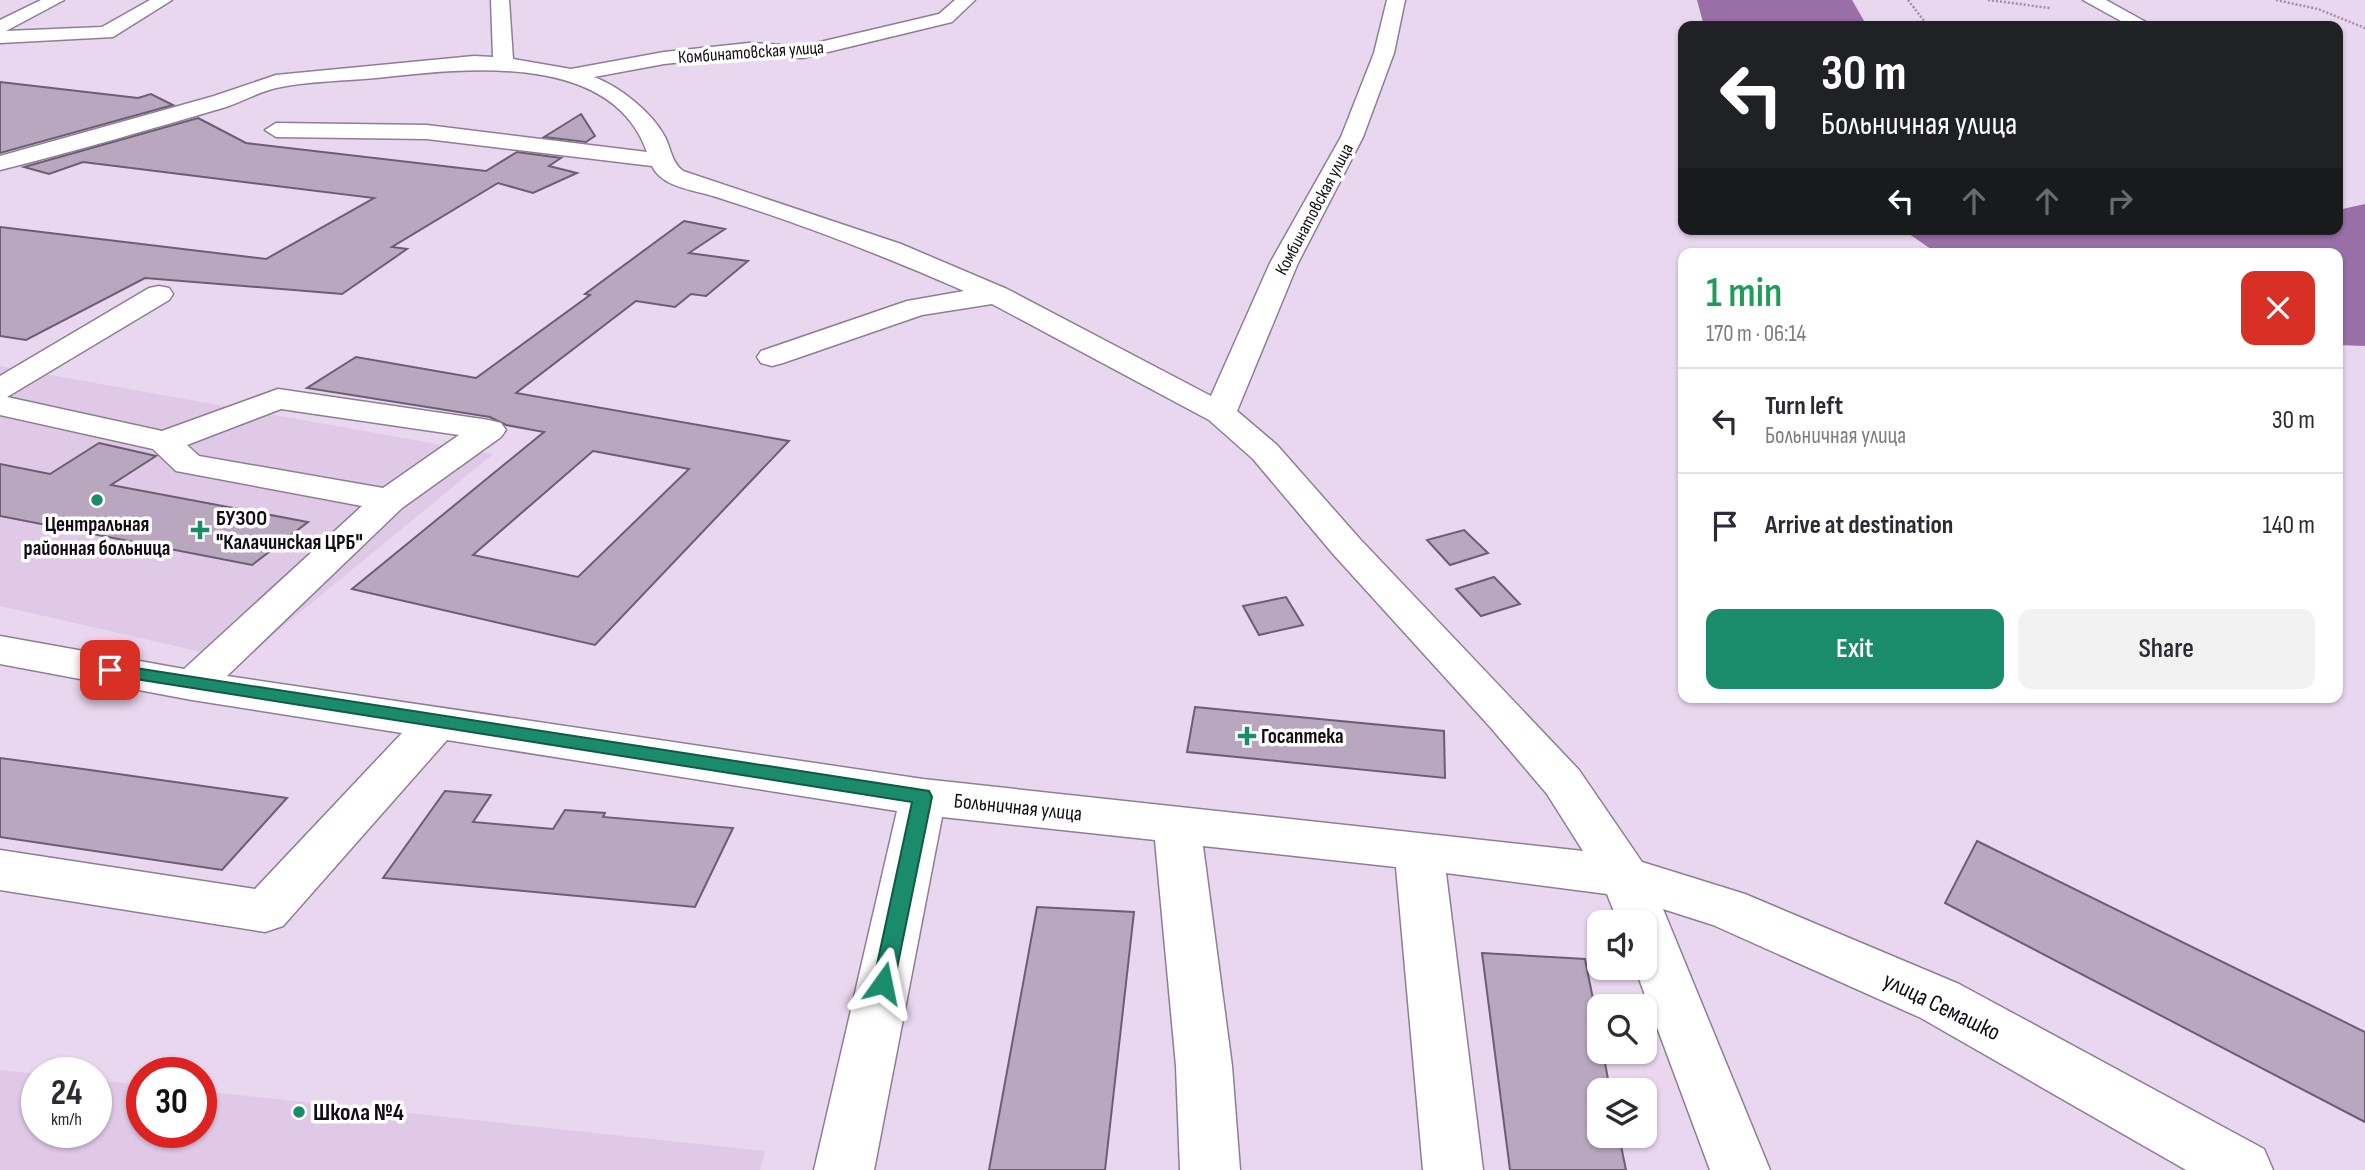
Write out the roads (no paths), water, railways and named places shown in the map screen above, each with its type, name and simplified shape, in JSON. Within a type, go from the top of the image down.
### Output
[{"type":"street","points":[[0,37],[106,33],[163,0]]},
{"type":"street","points":[[500,0],[503,62]]},
{"type":"street","name":"Комбинатовская улица","points":[[571,75],[664,58],[750,49],[803,52],[945,18],[965,0]]},
{"type":"street","name":"Комбинатовская улица","points":[[1220,413],[1284,263],[1352,137],[1384,53],[1396,0]]},
{"type":"street","points":[[2092,0],[2134,21]]},
{"type":"street","points":[[0,9],[48,4]]},
{"type":"street","points":[[0,27],[48,4]]},
{"type":"street","points":[[0,163],[222,101],[276,81],[458,63],[503,62],[571,75],[616,97],[653,136],[660,160],[674,176],[773,207],[892,250],[1027,308],[1220,413],[1265,452],[1346,546],[1563,782],[1634,900]]},
{"type":"street","points":[[276,130],[427,132],[660,160]]},
{"type":"street","points":[[0,389],[159,294]]},
{"type":"street","points":[[772,358],[917,307],[997,295]]},
{"type":"street","points":[[163,443],[278,398],[489,430],[390,500],[192,685]]},
{"type":"street","points":[[0,405],[163,443],[188,464],[390,500]]},
{"type":"street","name":"Больничная улица","points":[[0,650],[192,685],[923,797],[1419,851],[1634,900]]},
{"type":"street","points":[[0,870],[265,911],[437,723]]},
{"type":"street","points":[[844,1170],[923,797]]},
{"type":"street","points":[[1177,825],[1204,1066],[1210,1170]]},
{"type":"street","points":[[1419,851],[1453,1170]]},
{"type":"street","name":"улица Семашко","points":[[1634,900],[1727,909],[1940,1001],[2243,1170]]},
{"type":"street","points":[[1657,959],[1740,1170]]},
{"type":"place","name":"Центральная районная больница","points":[[97,500]]},
{"type":"place","name":"БУЗОО \"Калачинская ЦРБ\"","points":[[200,530]]},
{"type":"place","name":"Госаптека","points":[[1247,736]]},
{"type":"place","name":"Школа №4","points":[[299,1112]]}]
